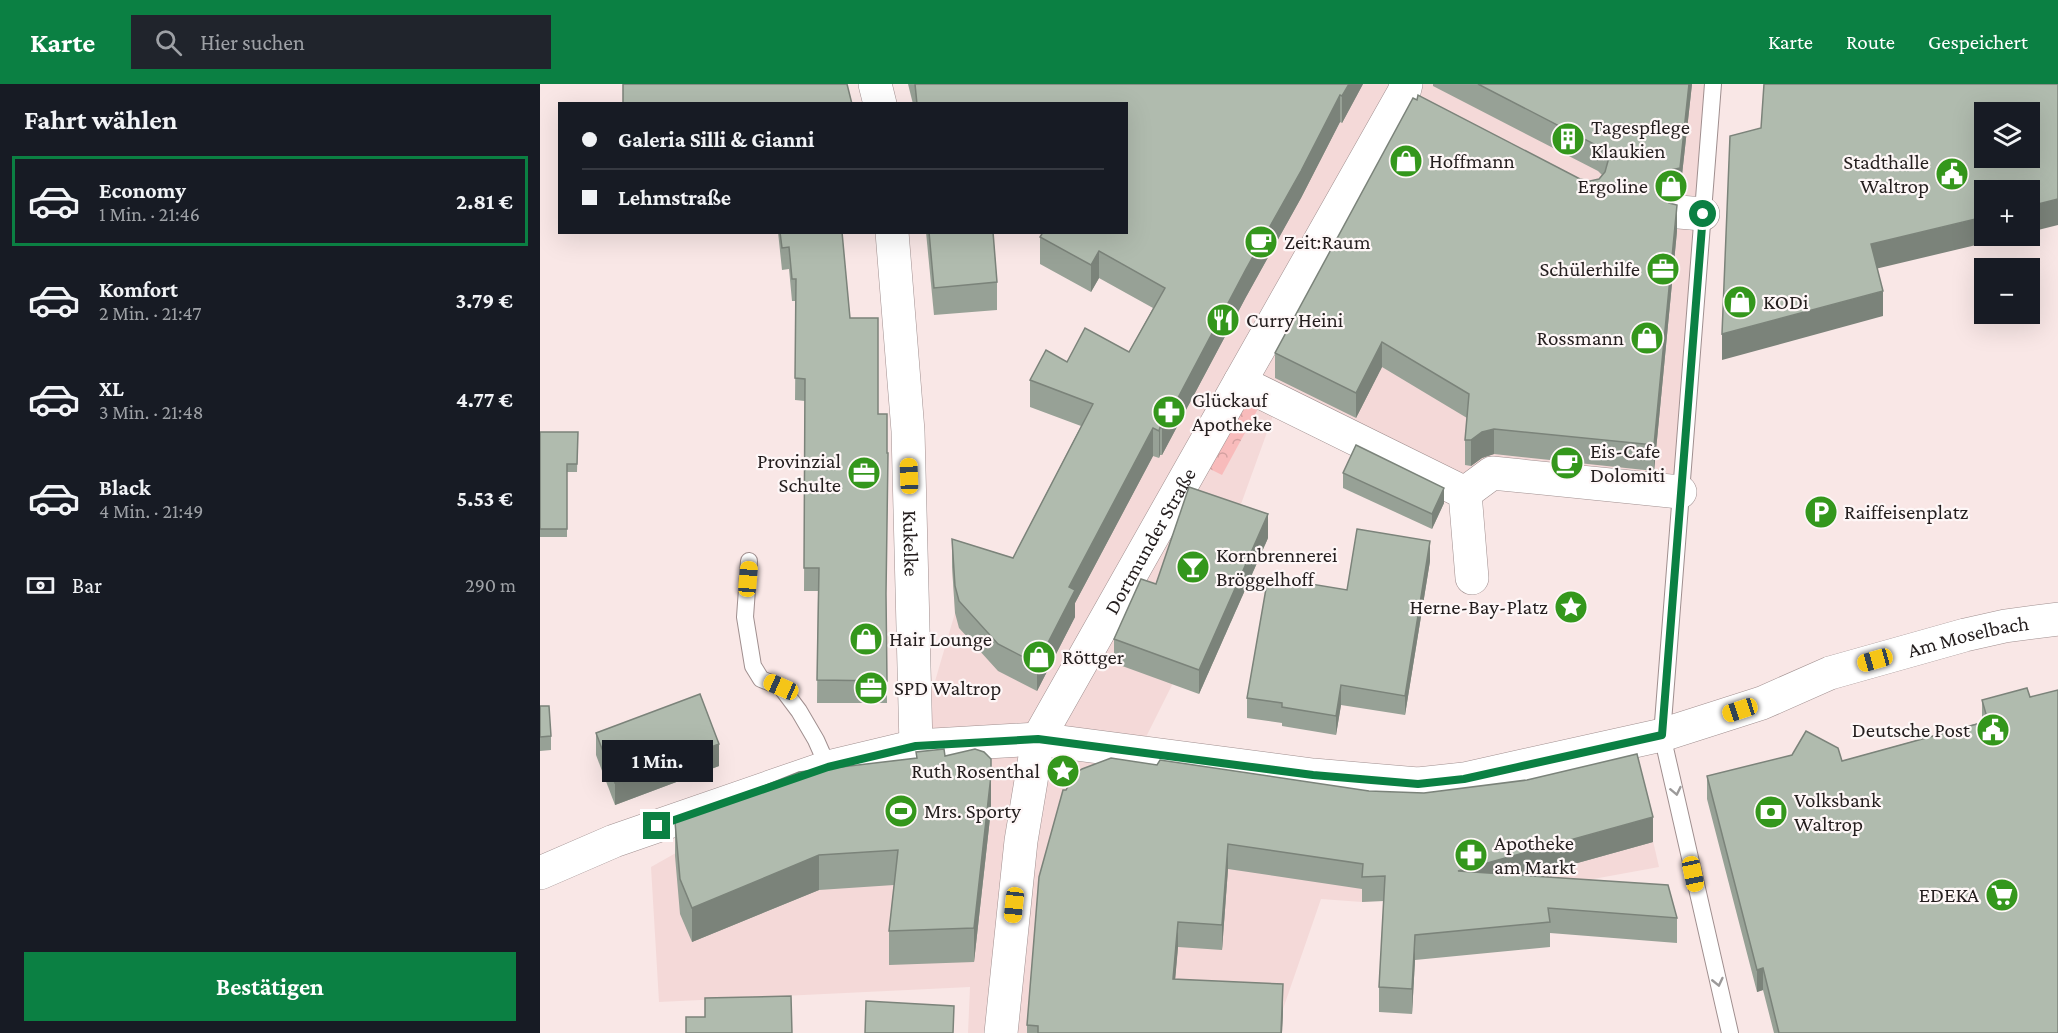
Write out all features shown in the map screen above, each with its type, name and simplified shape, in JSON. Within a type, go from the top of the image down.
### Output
[{"type":"street","points":[[875,84],[880,102]]},
{"type":"street","points":[[1405,88],[1435,108]]},
{"type":"street","name":"Dortmunder Straße","points":[[1001,1033],[1021,841],[1038,739],[1405,88]]},
{"type":"street","name":"Kukelke","points":[[892,234],[908,431],[916,746]]},
{"type":"street","points":[[1240,382],[1465,493]]},
{"type":"street","points":[[1465,493],[1492,473],[1680,492]]},
{"type":"street","points":[[1465,493],[1472,578]]},
{"type":"street","name":"Am Moselbach","points":[[540,873],[614,841],[828,767],[916,746],[1038,739],[1313,775],[1418,784],[1464,779],[1662,735],[1762,703],[1841,670],[1965,635],[2058,618]]},
{"type":"lane","points":[[1713,84],[1691,213],[1680,492],[1662,735],[1730,1033]]},
{"type":"lane","points":[[749,561],[745,617],[753,666],[761,678],[781,687],[799,711],[828,767]]},
{"type":"shaded area","points":[[1292,84],[1713,84],[1680,492],[1492,473],[1465,493],[1278,402],[1198,623],[1173,683],[1140,749],[1313,775],[1639,780],[1659,867],[1544,888],[1362,902],[1321,899],[1283,1009],[1282,1033],[968,1033],[970,987],[659,1002],[651,867],[828,767],[916,746],[955,613],[952,567],[1013,585]]},
{"type":"green space","points":[[1241,397],[1259,407],[1222,475],[1202,465]]},
{"type":"building","points":[[623,84],[847,84],[852,102],[623,102]]},
{"type":"building","points":[[915,84],[1349,84],[1342,96],[1340,95],[1162,428],[1160,427],[1159,431],[1153,428],[1069,587],[1075,590],[1037,664],[998,644],[959,601],[955,586],[952,539],[1013,558],[1093,404],[1030,380],[1046,350],[1067,362],[1085,328],[1129,352],[1165,288],[1099,251],[1091,265],[1040,237],[1042,234],[1128,234],[1128,102],[917,102]]},
{"type":"building","points":[[1478,84],[1689,84],[1680,168],[1671,170],[1663,177],[1660,185],[1662,195],[1669,203],[1677,205],[1654,445],[1494,429],[1482,432],[1471,440],[1465,440],[1469,394],[1382,342],[1356,393],[1275,353],[1413,98],[1417,100],[1418,95],[1580,179],[1590,181],[1599,179],[1605,172],[1608,161],[1598,146]]},
{"type":"building","points":[[1764,84],[2058,84],[2058,199],[2040,204],[2040,180],[1974,180],[1974,219],[1871,244],[1883,291],[1722,334],[1730,136],[1761,128]]},
{"type":"building","points":[[780,234],[842,234],[850,318],[878,318],[878,414],[887,414],[888,453],[887,681],[817,680],[819,568],[804,568],[805,379],[795,378],[796,279],[792,279],[789,247],[782,248]]},
{"type":"building","points":[[929,234],[993,234],[997,282],[934,288]]},
{"type":"building","points":[[540,432],[578,432],[577,464],[567,464],[567,529],[540,529]]},
{"type":"building","points":[[1356,445],[1444,488],[1432,514],[1343,473]]},
{"type":"building","points":[[1189,487],[1268,514],[1199,670],[1114,639],[1141,579],[1156,584]]},
{"type":"building","points":[[1357,529],[1430,541],[1405,696],[1341,685],[1336,716],[1282,707],[1282,703],[1247,698],[1268,577],[1347,590]]},
{"type":"building","points":[[2027,688],[2030,697],[2058,690],[2058,1033],[1779,1033],[1763,968],[1757,970],[1707,776],[1792,755],[1806,731],[1838,748],[1842,761],[1988,721],[1982,700]]},
{"type":"building","points":[[700,694],[719,744],[615,783],[596,733]]},
{"type":"building","points":[[540,706],[549,706],[551,736],[540,737]]},
{"type":"building","points":[[944,749],[945,756],[975,749],[984,752],[991,759],[974,928],[889,931],[898,850],[819,855],[692,908],[680,879],[675,822],[799,772],[917,758],[916,752]]},
{"type":"building","points":[[1637,754],[1653,817],[1458,871],[1668,885],[1677,918],[1548,908],[1550,922],[1415,935],[1412,989],[1379,987],[1385,876],[1362,877],[1363,864],[1228,844],[1222,925],[1178,922],[1173,979],[1283,984],[1281,1033],[1038,1033],[1038,1026],[1027,1025],[1039,877],[1063,790],[1066,790],[1075,774],[1082,769],[1111,758],[1157,765],[1160,760],[1369,791],[1424,793],[1527,780]]},
{"type":"building","points":[[791,996],[792,1033],[686,1033],[686,1017],[705,1017],[705,998]]},
{"type":"building","points":[[866,1001],[954,1006],[953,1033],[865,1033]]},
{"type":"place","name":"Tagespflege Klaukien","points":[[1568,139]]},
{"type":"place","name":"Hoffmann","points":[[1406,161]]},
{"type":"place","name":"Stadthalle Waltrop","points":[[1952,174]]},
{"type":"place","name":"Ergoline","points":[[1671,186]]},
{"type":"place","name":"Zeit:Raum","points":[[1261,242]]},
{"type":"place","name":"Schülerhilfe","points":[[1663,269]]},
{"type":"place","name":"KODi","points":[[1740,302]]},
{"type":"place","name":"Curry Heini","points":[[1223,320]]},
{"type":"place","name":"Rossmann","points":[[1647,338]]},
{"type":"place","name":"Glückauf Apotheke","points":[[1169,412]]},
{"type":"place","name":"Eis-Cafe Dolomiti","points":[[1567,463]]},
{"type":"place","name":"Provinzial Schulte","points":[[864,473]]},
{"type":"place","name":"Raiffeisenplatz","points":[[1821,512]]},
{"type":"place","name":"Kornbrennerei Bröggelhoff","points":[[1193,567]]},
{"type":"place","name":"Herne-Bay-Platz","points":[[1571,607]]},
{"type":"place","name":"Hair Lounge","points":[[866,639]]},
{"type":"place","name":"Röttger","points":[[1039,657]]},
{"type":"place","name":"SPD Waltrop","points":[[871,688]]},
{"type":"place","name":"Deutsche Post","points":[[1993,730]]},
{"type":"place","name":"Ruth Rosenthal","points":[[1063,771]]},
{"type":"place","name":"Mrs. Sporty","points":[[901,811]]},
{"type":"place","name":"Volksbank Waltrop","points":[[1771,812]]},
{"type":"place","name":"Apotheke am Markt","points":[[1471,855]]},
{"type":"place","name":"EDEKA","points":[[2002,895]]},
{"type":"route","points":[[657,826],[828,767],[916,746],[1038,739],[1313,775],[1418,784],[1464,779],[1662,735],[1703,214]]}]
